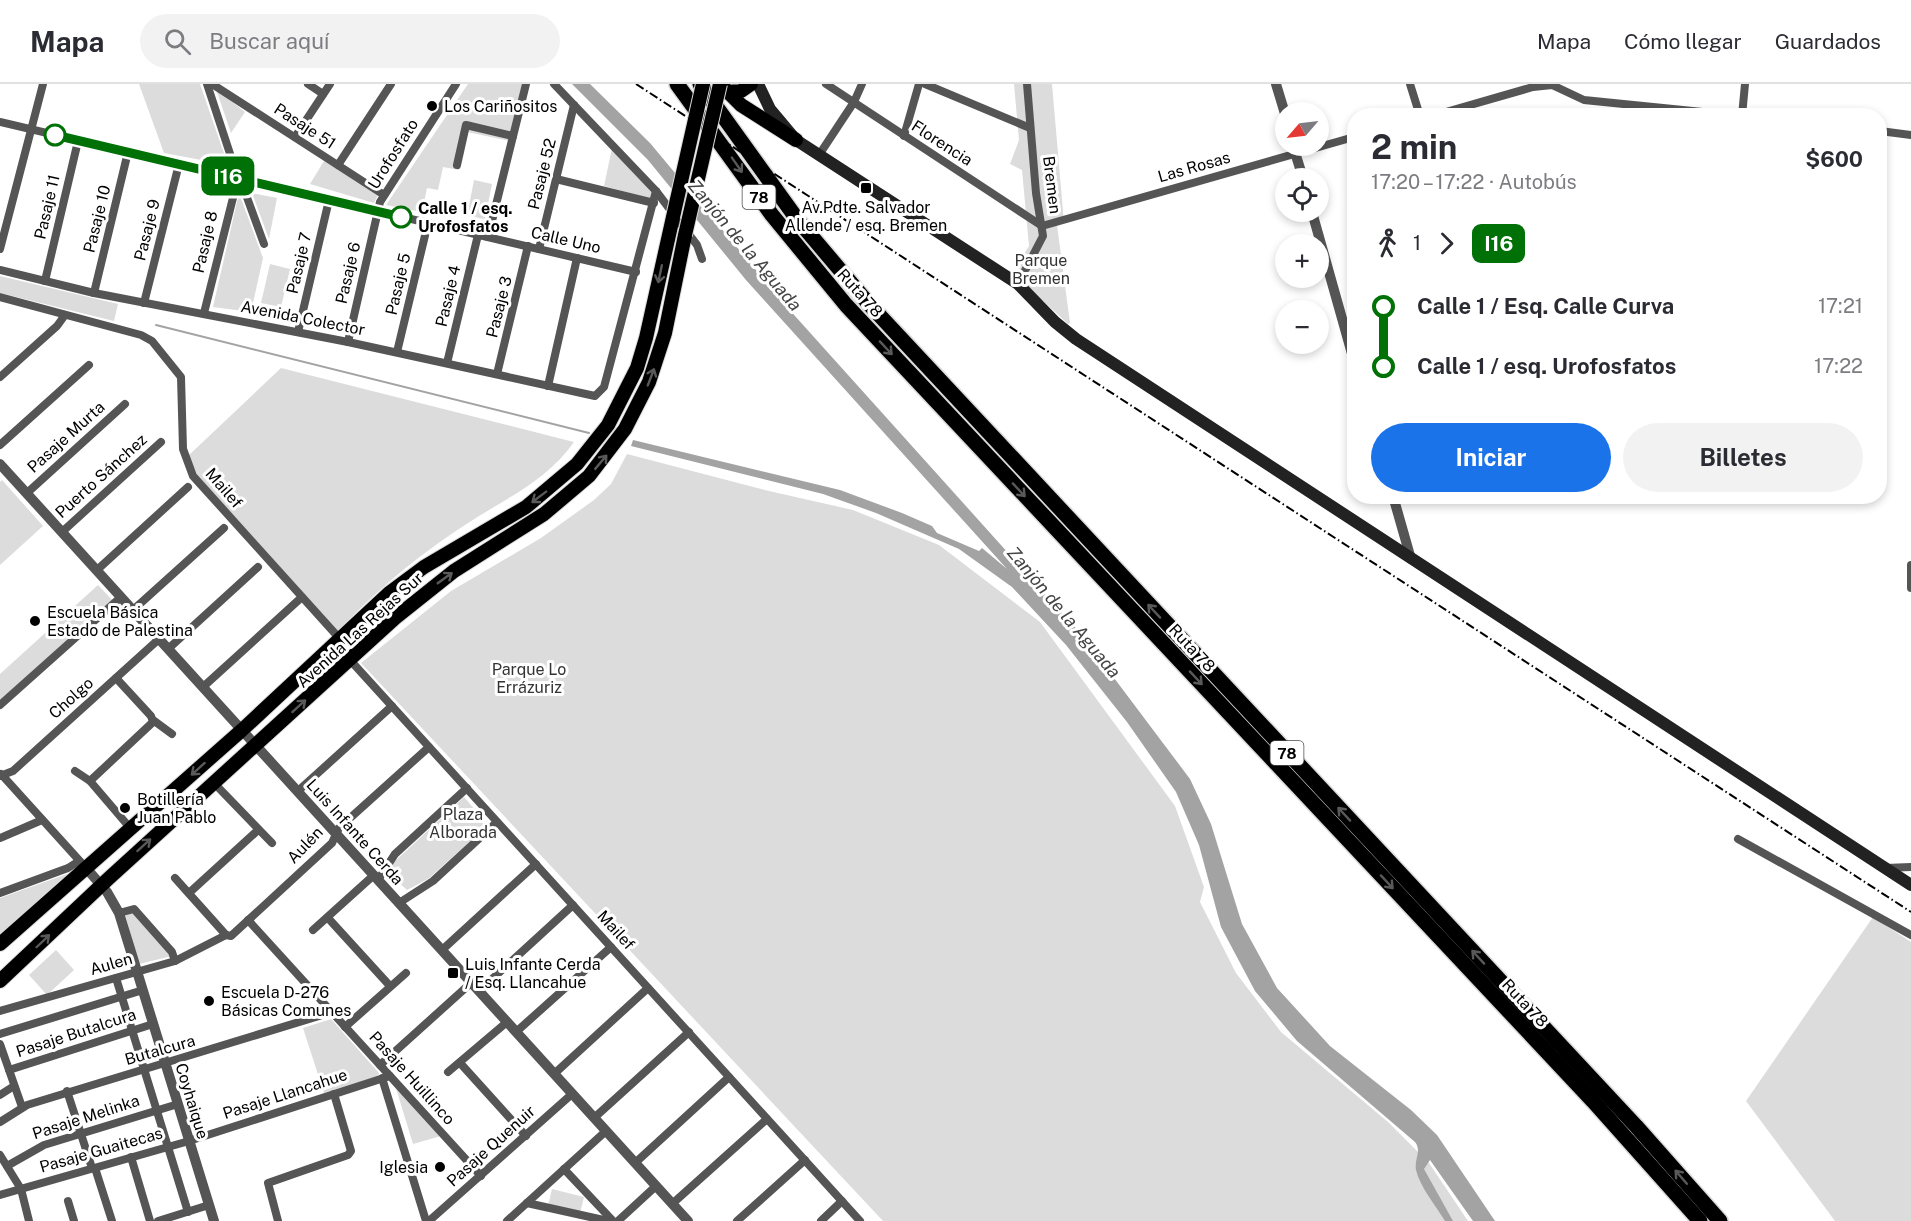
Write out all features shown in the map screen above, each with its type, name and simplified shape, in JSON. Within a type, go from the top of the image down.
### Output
[{"type":"highway","name":"Ruta 78","points":[[677,84],[786,234],[846,305],[1608,1118],[1700,1221]]},
{"type":"highway","name":"Ruta 78","points":[[701,84],[797,219],[868,303],[1629,1119],[1720,1221]]},
{"type":"main road","name":"Avenida Las Rejas Sur","points":[[0,944],[83,865],[131,829],[411,576],[537,499],[564,477],[598,439],[624,398],[639,361],[701,84]]},
{"type":"main road","points":[[724,88],[741,91],[751,84]]},
{"type":"main road","points":[[758,84],[770,109],[796,140]]},
{"type":"main road","name":"Avenida Las Rejas Sur","points":[[0,981],[213,782],[395,618],[442,580],[560,502],[589,476],[614,446],[634,414],[655,366],[685,235],[724,88]]},
{"type":"main road","points":[[724,88],[741,105],[1018,284],[1068,334],[1911,885]]},
{"type":"street","points":[[0,249],[43,84]]},
{"type":"street","points":[[207,84],[238,178],[264,244]]},
{"type":"street","name":"Pasaje 51","points":[[212,84],[381,193]]},
{"type":"street","points":[[308,84],[323,94]]},
{"type":"street","points":[[295,137],[330,84]]},
{"type":"street","points":[[338,165],[391,84]]},
{"type":"street","name":"Urofosfato","points":[[378,211],[384,195],[456,84]]},
{"type":"street","points":[[488,237],[526,84]]},
{"type":"street","points":[[554,84],[656,191],[697,245],[702,260]]},
{"type":"street","name":"Florencia","points":[[826,84],[1042,226]]},
{"type":"street","points":[[819,155],[854,102],[862,84]]},
{"type":"street","points":[[904,136],[919,84]]},
{"type":"street","points":[[925,84],[1030,128]]},
{"type":"street","name":"Bremen","points":[[1018,284],[1041,245],[1042,226],[1036,193],[1027,84]]},
{"type":"street","points":[[1276,84],[1281,102]]},
{"type":"street","points":[[1410,84],[1417,108]]},
{"type":"street","points":[[1743,108],[1745,84]]},
{"type":"street","points":[[1461,108],[1544,85],[1561,86],[1584,100],[1663,108]]},
{"type":"street","name":"Pasaje 52","points":[[539,249],[574,105]]},
{"type":"street","name":"Calle Uno","points":[[0,122],[636,272]]},
{"type":"street","points":[[457,165],[466,125],[513,136]]},
{"type":"street","points":[[1887,132],[1911,135]]},
{"type":"street","name":"Las Rosas","points":[[1329,143],[1347,139]]},
{"type":"street","name":"Pasaje 11","points":[[45,281],[78,141]]},
{"type":"street","name":"Pasaje 10","points":[[94,293],[128,152]]},
{"type":"street","name":"Las Rosas","points":[[1042,226],[1275,156]]},
{"type":"street","name":"Pasaje 9","points":[[144,303],[179,164]]},
{"type":"street","name":"Pasaje 8","points":[[204,314],[238,178]]},
{"type":"street","points":[[556,179],[654,203]]},
{"type":"street","points":[[636,272],[656,191]]},
{"type":"street","name":"Pasaje 7","points":[[298,332],[329,200]]},
{"type":"street","name":"Pasaje 6","points":[[348,342],[378,211]]},
{"type":"street","points":[[1315,222],[1347,336]]},
{"type":"street","name":"Pasaje 5","points":[[398,352],[428,223]]},
{"type":"street","name":"Pasaje 4","points":[[447,363],[478,235]]},
{"type":"street","name":"Pasaje 3","points":[[497,374],[528,246]]},
{"type":"street","points":[[548,386],[578,258]]},
{"type":"street","name":"Avenida Colector","points":[[0,270],[94,293],[398,352],[592,396],[600,394],[604,387],[636,272]]},
{"type":"street","points":[[0,377],[57,326],[65,315],[2,301]]},
{"type":"street","name":"Mailef","points":[[65,315],[141,335],[152,341],[183,381],[183,449],[194,476],[340,639]]},
{"type":"street","points":[[0,445],[90,365]]},
{"type":"street","name":"Pasaje Murta","points":[[27,493],[125,404]]},
{"type":"street","name":"Puerto Sánchez","points":[[62,532],[161,442]]},
{"type":"street","name":"Luis Infante Cerda","points":[[0,464],[688,1221]]},
{"type":"street","points":[[97,570],[188,487]]},
{"type":"street","points":[[1395,504],[1411,559]]},
{"type":"street","points":[[133,610],[224,528]]},
{"type":"street","points":[[1911,565],[1911,588]]},
{"type":"street","points":[[168,649],[258,567]]},
{"type":"street","points":[[0,705],[121,597]]},
{"type":"street","points":[[203,687],[302,597]]},
{"type":"street","name":"Cholgo","points":[[1,775],[13,771],[159,639]]},
{"type":"street","name":"Mailef","points":[[350,660],[860,1221]]},
{"type":"street","points":[[116,678],[153,720],[172,734]]},
{"type":"street","points":[[298,791],[392,706]]},
{"type":"street","points":[[90,781],[153,720]]},
{"type":"street","name":"Aulén","points":[[226,935],[231,936],[332,843],[339,828],[429,747]]},
{"type":"street","points":[[75,771],[90,781],[131,829]]},
{"type":"street","name":"Coyhaique","points":[[1,775],[101,885],[119,913],[213,1221]]},
{"type":"street","points":[[213,782],[257,831],[272,843]]},
{"type":"street","points":[[313,930],[376,878],[395,854],[467,788]]},
{"type":"street","points":[[0,838],[42,820]]},
{"type":"street","points":[[399,903],[433,881],[497,822]]},
{"type":"street","points":[[189,893],[257,831]]},
{"type":"street","points":[[1738,839],[1911,935]]},
{"type":"street","points":[[442,950],[536,864]]},
{"type":"street","points":[[0,893],[68,868],[83,865]]},
{"type":"street","points":[[1885,868],[1911,867]]},
{"type":"street","points":[[175,878],[226,935]]},
{"type":"street","points":[[380,1065],[573,905]]},
{"type":"street","points":[[119,913],[134,909],[172,952],[175,961]]},
{"type":"street","points":[[328,918],[390,986]]},
{"type":"street","name":"Pasaje Huillinco","points":[[248,920],[380,1065],[386,1077],[427,1221]]},
{"type":"street","name":"Aulen","points":[[0,1011],[175,961],[226,935]]},
{"type":"street","points":[[516,1032],[611,947]]},
{"type":"street","points":[[345,1027],[406,973]]},
{"type":"street","points":[[116,978],[188,1212]]},
{"type":"street","points":[[554,1074],[648,988]]},
{"type":"street","points":[[0,1034],[143,990]]},
{"type":"street","name":"Butalcura","points":[[0,1122],[22,1107],[67,1092],[166,1065],[332,1012]]},
{"type":"street","points":[[448,1072],[461,1064],[507,1022]]},
{"type":"street","name":"Pasaje Butalcura","points":[[9,1070],[153,1024]]},
{"type":"street","points":[[594,1118],[688,1032]]},
{"type":"street","points":[[0,1044],[22,1107]]},
{"type":"street","points":[[461,1064],[526,1136]]},
{"type":"street","name":"Pasaje Huillinco","points":[[386,1077],[481,1176]]},
{"type":"street","name":"Pasaje Llancahue","points":[[189,1141],[386,1077]]},
{"type":"street","points":[[635,1163],[729,1077]]},
{"type":"street","points":[[0,1095],[14,1086]]},
{"type":"street","points":[[67,1092],[112,1221]]},
{"type":"street","points":[[278,1221],[268,1183],[348,1155],[351,1151],[334,1094]]},
{"type":"street","name":"Pasaje Quenuir","points":[[427,1221],[572,1094]]},
{"type":"street","name":"Pasaje Melinka","points":[[7,1166],[38,1147],[178,1104]]},
{"type":"street","points":[[672,1204],[767,1119]]},
{"type":"street","points":[[507,1221],[606,1131]]},
{"type":"street","name":"Pasaje Guaitecas","points":[[0,1195],[189,1141]]},
{"type":"street","points":[[0,1155],[21,1189],[29,1221]]},
{"type":"street","points":[[131,1157],[150,1221]]},
{"type":"street","points":[[737,1221],[805,1161]]},
{"type":"street","points":[[564,1169],[610,1221]]},
{"type":"street","points":[[618,1221],[656,1186]]},
{"type":"street","points":[[68,1201],[74,1221]]},
{"type":"street","points":[[820,1221],[842,1202]]},
{"type":"street","points":[[527,1203],[610,1221]]},
{"type":"street","points":[[158,1221],[209,1205]]},
{"type":"green space","points":[[139,84],[200,84],[228,165],[164,153]]},
{"type":"green space","points":[[468,84],[522,84],[510,141],[467,132],[459,170],[443,167],[438,190],[427,188],[422,212],[386,205]]},
{"type":"green space","name":"Parque Bremen","points":[[1014,84],[1052,84],[1064,223],[1057,225],[1070,323],[1068,324],[1012,272],[1029,246],[1022,170],[1010,164],[1019,140]]},
{"type":"green space","points":[[216,89],[245,112],[231,133]]},
{"type":"green space","points":[[612,148],[654,193],[653,200],[604,186]]},
{"type":"green space","points":[[324,161],[379,193],[374,203],[310,184]]},
{"type":"green space","points":[[474,180],[492,184],[485,219],[467,216]]},
{"type":"green space","points":[[239,193],[263,258],[251,312],[213,307]]},
{"type":"green space","points":[[252,193],[277,198],[269,239]]},
{"type":"green space","points":[[270,264],[290,269],[281,307],[261,303]]},
{"type":"green space","points":[[0,276],[118,304],[114,321],[0,293]]},
{"type":"green space","points":[[281,368],[574,442],[551,468],[524,489],[430,549],[383,587],[338,631],[198,476],[188,456]]},
{"type":"green space","name":"Parque Lo Errázuriz","points":[[627,454],[853,510],[939,545],[1040,622],[1175,806],[1204,887],[1200,902],[1236,973],[1281,1032],[1388,1122],[1429,1163],[1468,1221],[883,1221],[361,663],[451,591],[541,538],[594,500],[611,484]]},
{"type":"green space","points":[[2,480],[43,526],[0,565],[0,482]]},
{"type":"green space","points":[[98,585],[114,602],[0,704],[0,674]]},
{"type":"green space","name":"Plaza Alborada","points":[[464,797],[488,825],[428,879],[407,890],[393,877],[392,864]]},
{"type":"green space","points":[[70,873],[0,938],[0,898]]},
{"type":"green space","points":[[134,912],[172,956],[139,964],[125,914]]},
{"type":"green space","points":[[1873,917],[1911,942],[1911,1221],[1835,1221],[1746,1101]]},
{"type":"green space","points":[[56,950],[74,970],[47,995],[29,975]]},
{"type":"green space","points":[[331,1019],[379,1073],[377,1077],[324,1093],[303,1028]]},
{"type":"green space","points":[[395,1085],[441,1136],[413,1144]]},
{"type":"green space","points":[[552,1189],[584,1197],[580,1213],[548,1206]]},
{"type":"shaded area","points":[[572,84],[590,84],[650,143],[786,306],[1081,634],[1190,779],[1211,824],[1242,924],[1277,988],[1330,1046],[1411,1110],[1437,1135],[1495,1221],[1473,1221],[1430,1160],[1424,1169],[1453,1221],[1445,1221],[1418,1176],[1416,1166],[1418,1149],[1415,1142],[1297,1041],[1255,991],[1221,927],[1199,845],[1176,792],[1127,722],[1066,645],[1012,587],[959,549],[876,513],[823,494],[631,446],[633,440],[840,490],[932,526],[937,533],[979,551],[982,548],[1007,569],[746,280],[648,160]]},
{"type":"waterway","points":[[156,325],[589,433]]},
{"type":"railway","points":[[636,84],[1911,912]]},
{"type":"bus line","name":"I16","points":[[55,135],[401,217]]},
{"type":"place","name":"Los Cariñositos","points":[[432,106]]},
{"type":"place","name":"Av.Pdte. Salvador Allende / esq. Bremen","points":[[866,188]]},
{"type":"place","name":"Calle 1 / esq. Urofosfatos","points":[[401,217]]},
{"type":"place","name":"Escuela Básica Estado de Palestina","points":[[35,621]]},
{"type":"place","name":"Botillería Juan Pablo","points":[[125,808]]},
{"type":"place","name":"Luis Infante Cerda / Esq. Llancahue","points":[[453,973]]},
{"type":"place","name":"Escuela D-276 Básicas Comunes","points":[[209,1001]]},
{"type":"place","name":"Iglesia","points":[[440,1167]]},
{"type":"water label","name":"Zanjón de la Aguada","points":[[745,245]]},
{"type":"water label","name":"Zanjón de la Aguada","points":[[1064,612]]}]
